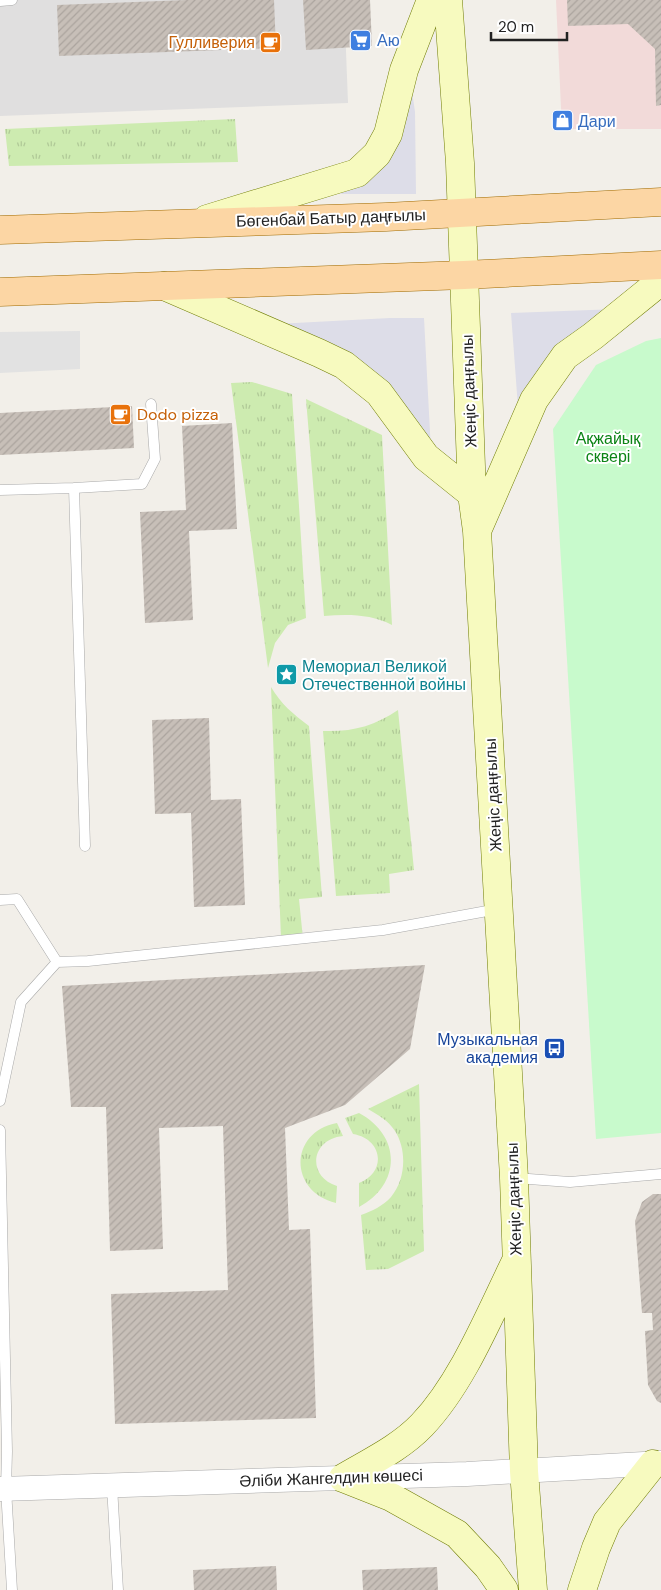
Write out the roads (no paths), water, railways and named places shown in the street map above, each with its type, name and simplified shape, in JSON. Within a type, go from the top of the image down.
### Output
[{"type":"main road","points":[[194,223],[357,173],[377,154],[388,134],[404,70],[431,0]]},
{"type":"main road","name":"Жеңіс даңғылы","points":[[448,0],[462,212],[472,494],[477,531],[500,908],[514,1178],[524,1472],[533,1590]]},
{"type":"main road","name":"Бөгенбай Батыр даңғылы","points":[[0,230],[386,217],[661,202]]},
{"type":"main road","points":[[0,292],[464,276],[661,265]]},
{"type":"main road","points":[[477,531],[534,400],[565,356],[661,281]]},
{"type":"main road","points":[[164,286],[319,353],[344,366],[379,393],[426,456],[472,494]]},
{"type":"main road","points":[[343,1478],[398,1445],[422,1425],[463,1368],[517,1260]]},
{"type":"main road","points":[[582,1590],[607,1522],[657,1464]]},
{"type":"main road","points":[[343,1478],[391,1497],[457,1534],[488,1567],[504,1590]]},
{"type":"street","name":"Әліби Жангелдин көшесі","points":[[3,1489],[524,1472],[657,1464]]},
{"type":"lane","points":[[0,1],[12,0]]},
{"type":"lane","points":[[0,490],[142,484],[155,459],[151,404]]},
{"type":"lane","points":[[74,488],[85,846]]},
{"type":"lane","points":[[0,900],[17,899],[57,962]]},
{"type":"lane","points":[[1,1096],[21,1002],[57,962],[88,961],[383,930],[500,908]]},
{"type":"lane","points":[[0,1130],[7,1451],[3,1489],[12,1590]]},
{"type":"lane","points":[[514,1178],[570,1182],[661,1174]]},
{"type":"lane","points":[[112,1485],[118,1590]]},
{"type":"place","name":"Аю","points":[[361,40]]},
{"type":"place","name":"Гулливерия","points":[[271,42]]},
{"type":"place","name":"Дари","points":[[562,121]]},
{"type":"place","name":"Dodo pizza","points":[[121,414]]},
{"type":"place","name":"Мемориал Великой Отечественной войны","points":[[286,675]]},
{"type":"place","name":"Музыкальная академия","points":[[554,1048]]},
{"type":"park label","name":"Ақжайық сквері","points":[[608,447]]}]
